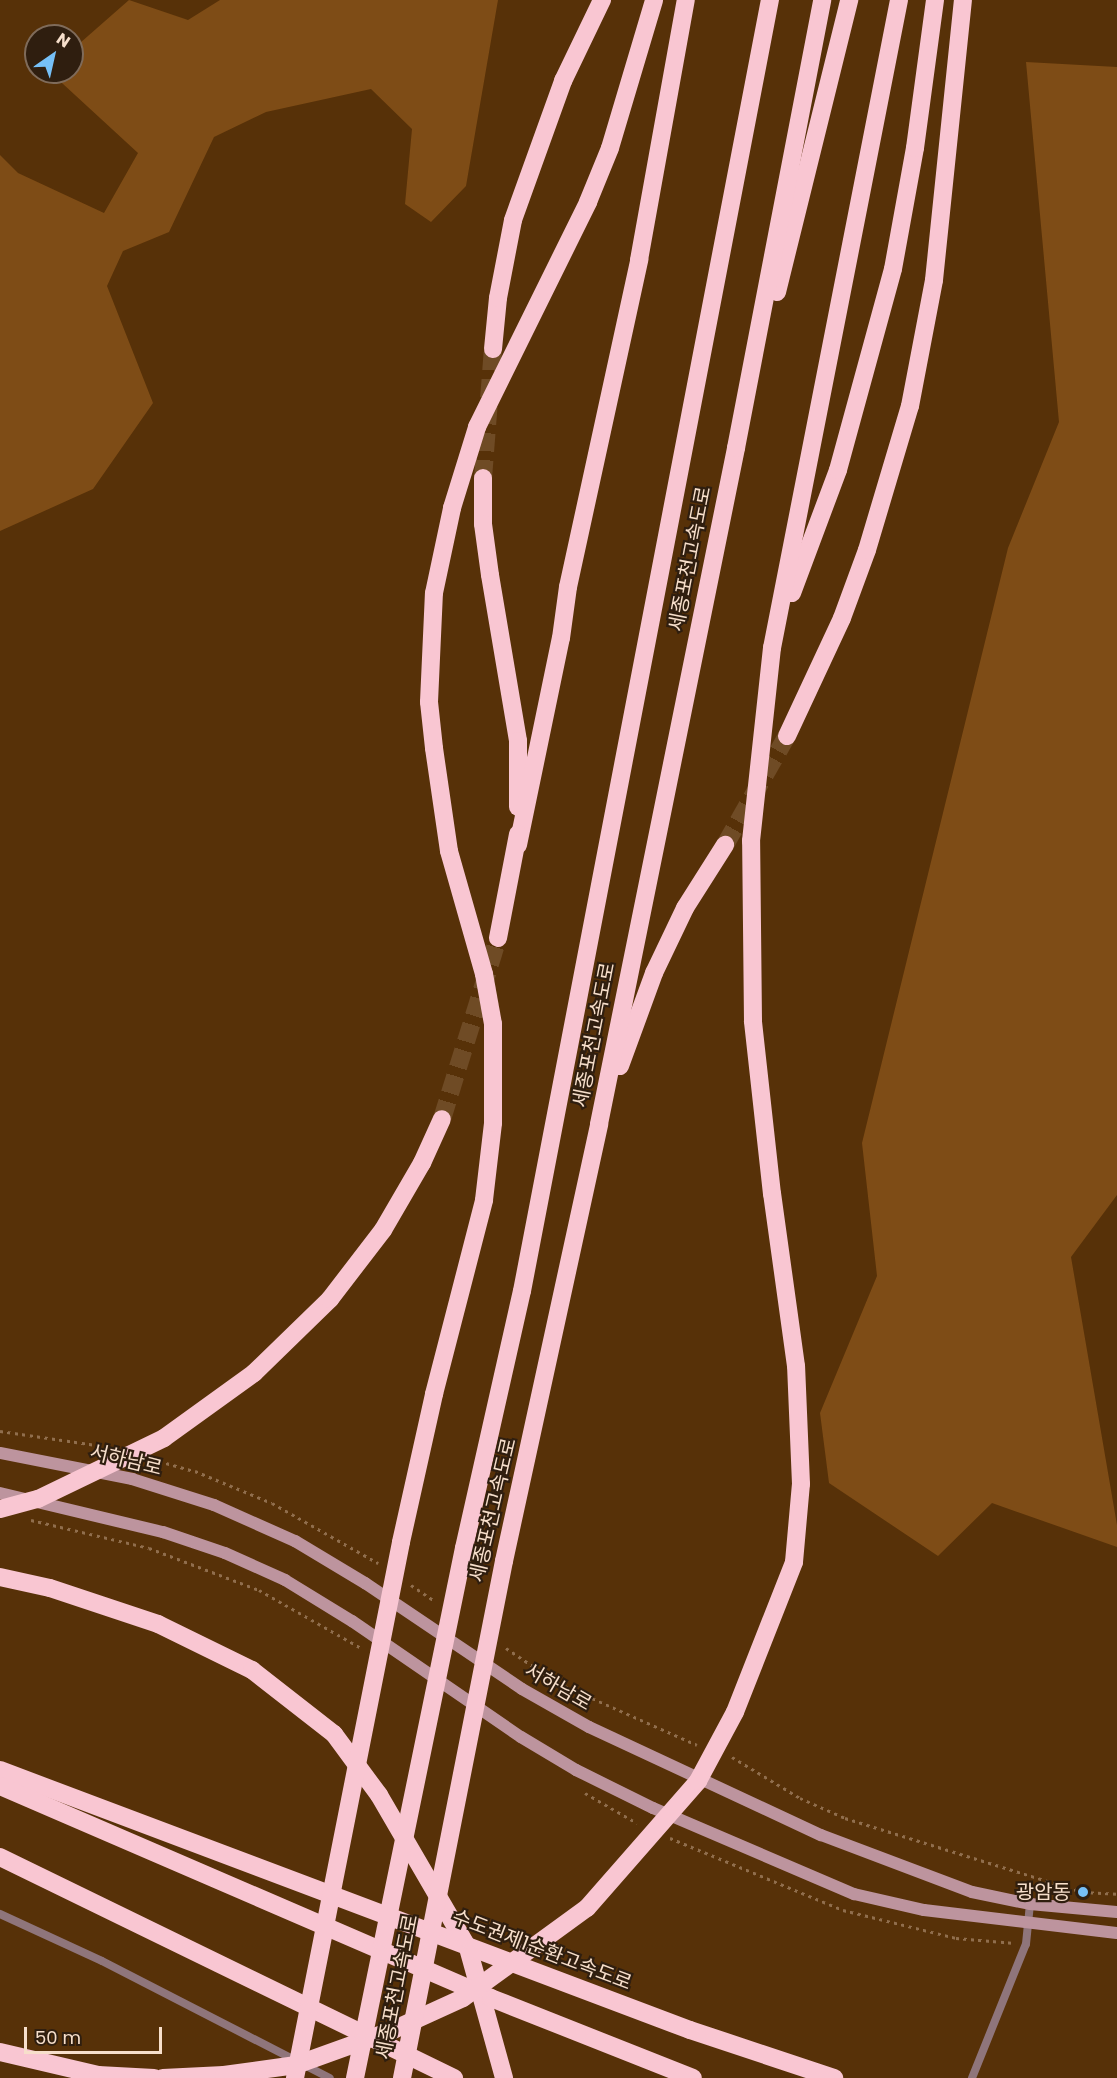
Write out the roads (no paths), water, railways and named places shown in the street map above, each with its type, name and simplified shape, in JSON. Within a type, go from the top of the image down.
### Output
[{"type":"highway","points":[[493,349],[498,298],[513,220],[563,81],[602,0]]},
{"type":"highway","points":[[296,2078],[401,1542],[434,1394],[484,1200],[493,1123],[493,1024],[484,974],[449,851],[434,748],[429,702],[434,593],[452,508],[477,427],[593,191],[610,148],[654,0]]},
{"type":"highway","points":[[498,938],[561,638],[568,587],[639,260],[686,0]]},
{"type":"highway","name":"세종포천고속도로","points":[[355,2078],[464,1548],[522,1291],[770,0]]},
{"type":"highway","name":"세종포천고속도로","points":[[402,2078],[504,1561],[599,1124],[736,448],[822,0]]},
{"type":"highway","points":[[736,448],[810,169],[849,0]]},
{"type":"highway","points":[[163,2078],[224,2075],[296,2065],[393,2030],[463,1998],[531,1952],[587,1908],[698,1781],[735,1712],[794,1562],[801,1484],[796,1366],[772,1194],[753,1021],[751,841],[772,648],[899,0]]},
{"type":"highway","points":[[772,648],[838,470],[868,372],[893,269],[913,159],[935,0]]},
{"type":"highway","points":[[787,736],[842,618],[867,550],[910,405],[934,280],[963,0]]},
{"type":"highway","points":[[483,478],[483,524],[518,741],[518,845]]},
{"type":"highway","points":[[599,1124],[654,973],[685,908],[726,845]]},
{"type":"highway","points":[[0,1509],[38,1499],[164,1438],[254,1373],[330,1299],[383,1230],[423,1163],[442,1119]]},
{"type":"highway","points":[[0,1577],[50,1588],[158,1624],[252,1670],[334,1734],[379,1795],[468,1948],[504,2078]]},
{"type":"highway","name":"수도권제1순환고속도로","points":[[0,1770],[690,2030],[834,2078]]},
{"type":"highway","points":[[0,1786],[491,1998],[693,2078]]},
{"type":"highway","points":[[0,1857],[453,2078]]},
{"type":"highway","points":[[0,2052],[27,2061],[98,2075],[154,2078]]},
{"type":"main road","name":"서하남로","points":[[0,1453],[132,1479],[214,1505],[295,1541],[365,1582],[522,1689],[589,1727],[821,1835],[908,1870],[972,1892],[1030,1904],[1117,1912]]},
{"type":"main road","points":[[0,1493],[163,1532],[255,1566],[352,1621],[521,1737],[576,1770],[652,1809],[854,1894],[924,1910],[1117,1933]]},
{"type":"lane","points":[[972,2078],[1026,1944],[1030,1904]]},
{"type":"lane","points":[[0,1914],[113,1966],[330,2078]]},
{"type":"tunnel","points":[[483,478],[493,349]]},
{"type":"tunnel","points":[[725,845],[787,736]]},
{"type":"tunnel","points":[[442,1119],[498,938]]},
{"type":"place","name":"광암동","points":[[1083,1892]]}]
